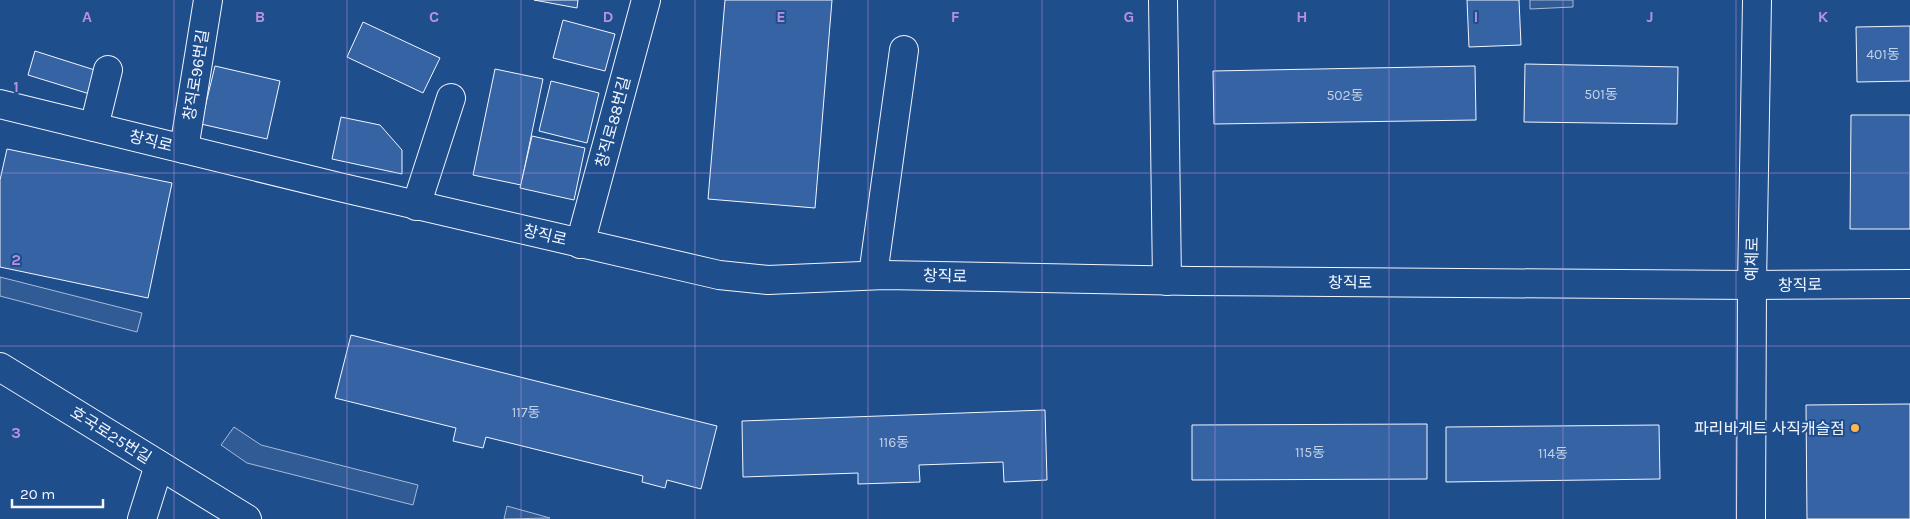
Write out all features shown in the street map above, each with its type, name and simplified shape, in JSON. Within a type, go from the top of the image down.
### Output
[{"type":"street","name":"창직로96번길","points":[[184,150],[208,0]]},
{"type":"street","name":"창직로88번길","points":[[580,244],[646,0]]},
{"type":"street","points":[[1163,0],[1167,281]]},
{"type":"street","name":"예체로","points":[[1751,519],[1752,285],[1757,0]]},
{"type":"street","points":[[873,275],[904,50]]},
{"type":"street","points":[[94,127],[108,70]]},
{"type":"street","points":[[416,206],[451,98]]},
{"type":"street","name":"창직로","points":[[0,104],[416,206],[719,276],[768,280],[873,275],[1167,281],[1752,285],[1910,284]]},
{"type":"street","name":"호국로25번길","points":[[0,367],[246,519]]},
{"type":"street","points":[[142,519],[159,465]]},
{"type":"shaded area","points":[[1530,0],[1573,0],[1573,7],[1530,9]]},
{"type":"shaded area","points":[[0,277],[142,313],[137,332],[0,296]]},
{"type":"shaded area","points":[[234,427],[261,445],[418,485],[413,505],[247,463],[221,445]]},
{"type":"shaded area","points":[[507,506],[550,518],[504,519]]},
{"type":"building","points":[[534,0],[578,0],[577,8]]},
{"type":"building","points":[[725,0],[832,0],[815,208],[708,199]]},
{"type":"building","points":[[1467,0],[1519,0],[1521,45],[1469,47]]},
{"type":"building","points":[[563,20],[615,34],[605,71],[553,58]]},
{"type":"building","points":[[363,22],[440,58],[423,93],[347,57]]},
{"type":"building","points":[[1910,26],[1910,81],[1857,82],[1856,27]]},
{"type":"building","points":[[35,51],[101,72],[93,95],[28,75]]},
{"type":"building","points":[[1525,64],[1678,67],[1677,124],[1524,122]]},
{"type":"building","points":[[215,66],[280,81],[267,139],[201,124]]},
{"type":"building","points":[[1475,66],[1476,120],[1214,124],[1213,71]]},
{"type":"building","points":[[495,69],[543,79],[521,185],[473,175]]},
{"type":"building","points":[[551,81],[599,93],[587,143],[539,131]]},
{"type":"building","points":[[1851,115],[1910,115],[1910,229],[1850,229]]},
{"type":"building","points":[[341,117],[380,125],[402,150],[402,174],[332,159]]},
{"type":"building","points":[[532,136],[585,148],[574,200],[520,188]]},
{"type":"building","points":[[7,149],[172,183],[148,298],[0,267],[0,180]]},
{"type":"building","points":[[351,335],[717,426],[701,489],[667,480],[665,488],[642,482],[643,476],[486,437],[483,448],[453,441],[456,428],[335,398]]},
{"type":"building","points":[[1910,404],[1910,519],[1807,519],[1806,405]]},
{"type":"building","points":[[1045,410],[1047,480],[1004,482],[1003,462],[919,465],[920,482],[858,484],[858,473],[743,477],[742,421]]},
{"type":"building","points":[[1427,424],[1427,479],[1192,480],[1192,425]]},
{"type":"building","points":[[1659,425],[1660,479],[1446,482],[1446,427]]},
{"type":"place","name":"파리바게트 사직캐슬점","points":[[1855,428]]}]
